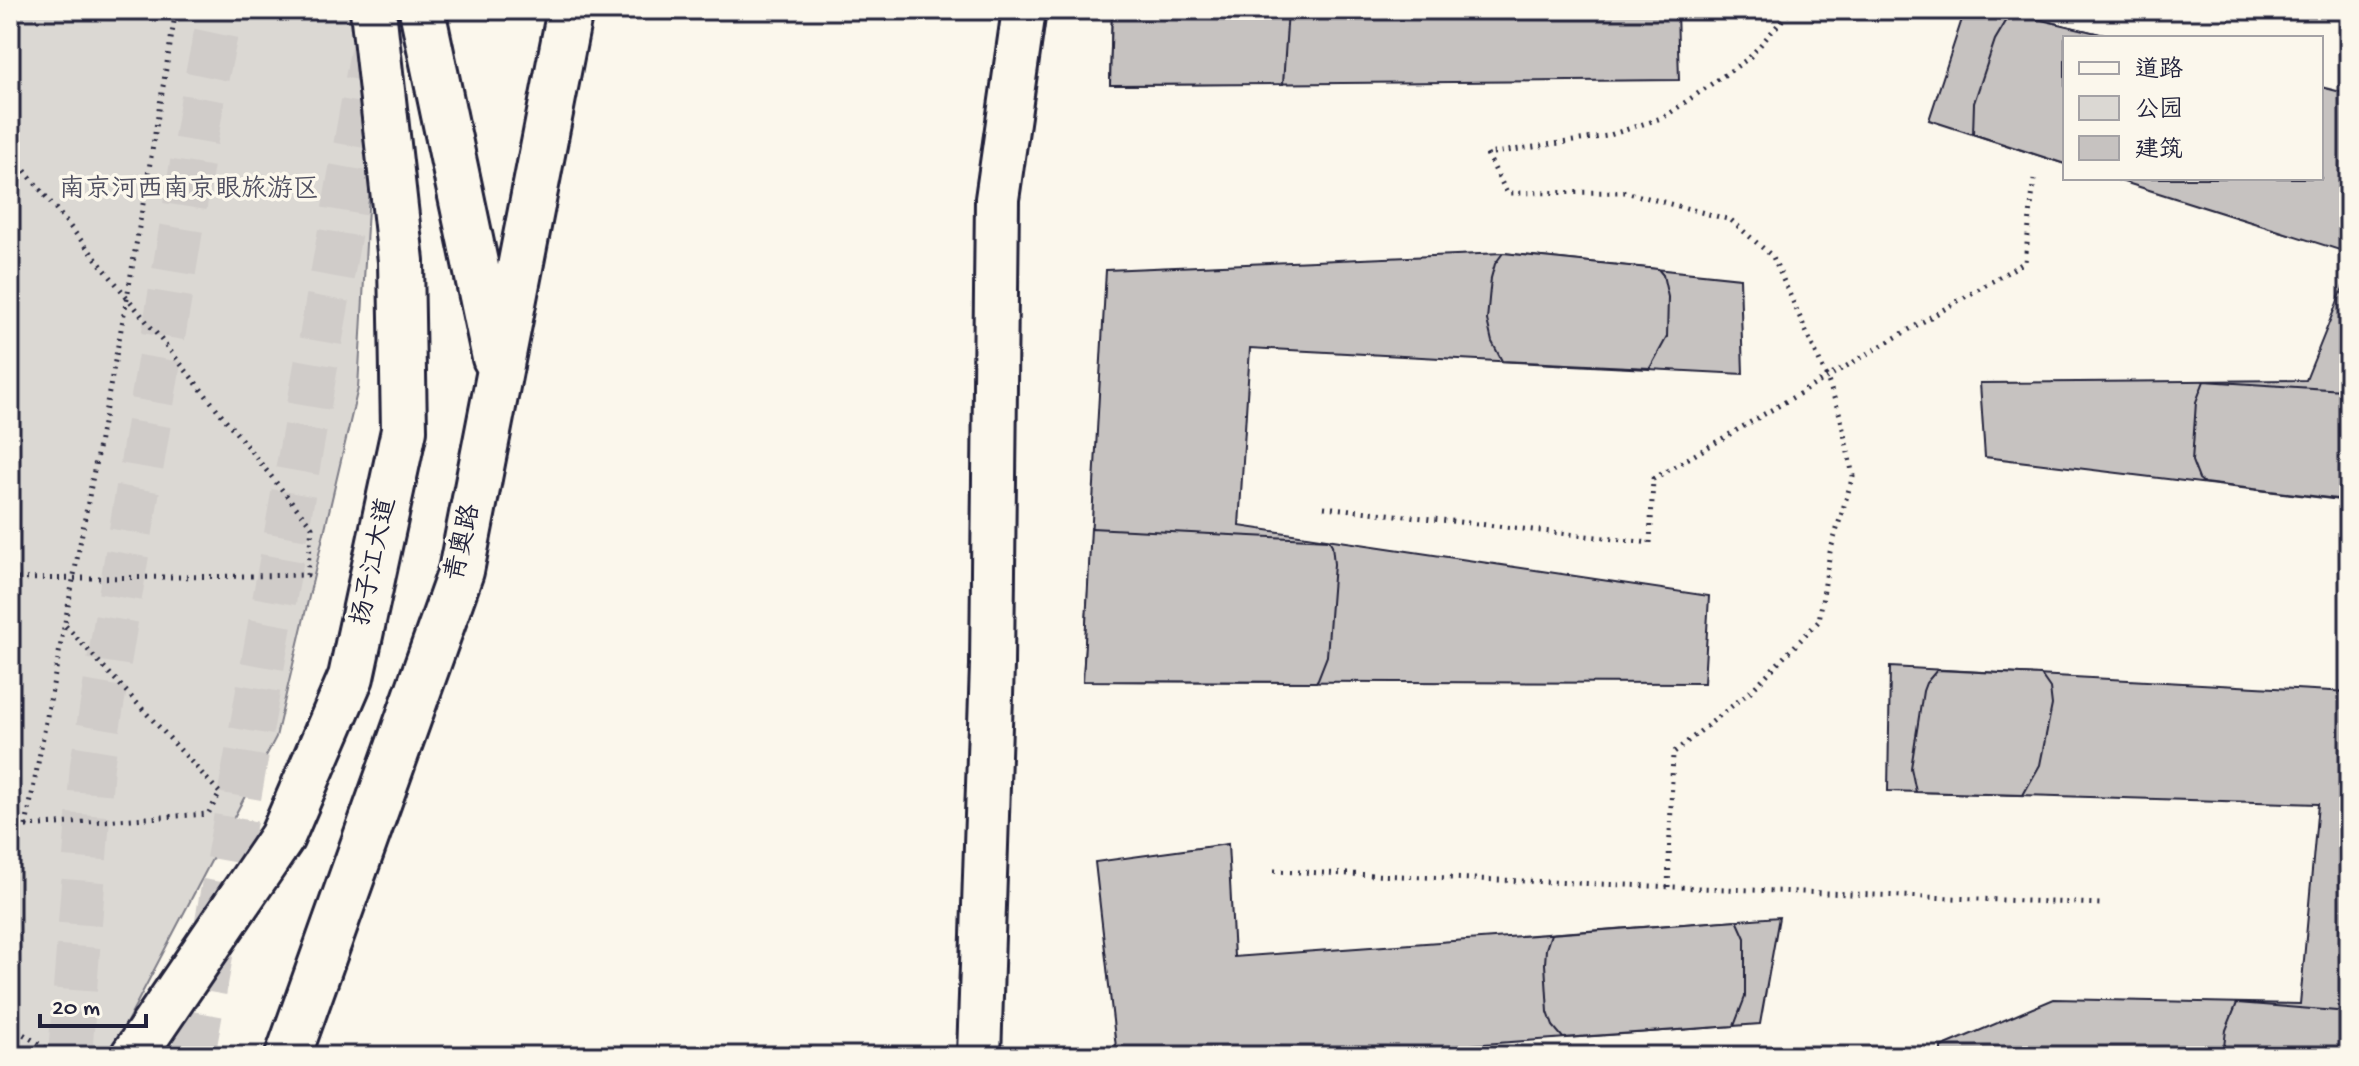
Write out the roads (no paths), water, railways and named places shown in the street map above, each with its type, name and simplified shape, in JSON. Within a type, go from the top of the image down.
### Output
[{"type":"street","name":"扬子江大道","points":[[133,1056],[282,837],[351,677],[404,430],[401,261],[373,10]]},
{"type":"street","points":[[422,10],[499,376]]},
{"type":"street","name":"青奥路","points":[[288,1056],[461,571],[570,10]]},
{"type":"street","points":[[979,1056],[992,665],[997,199],[1024,10]]},
{"type":"tunnel","points":[[70,1056],[92,765],[205,85],[221,10]]},
{"type":"tunnel","points":[[193,1056],[373,46]]},
{"type":"park label","name":"南京河西南京眼旅游区","points":[[189,191]]}]
